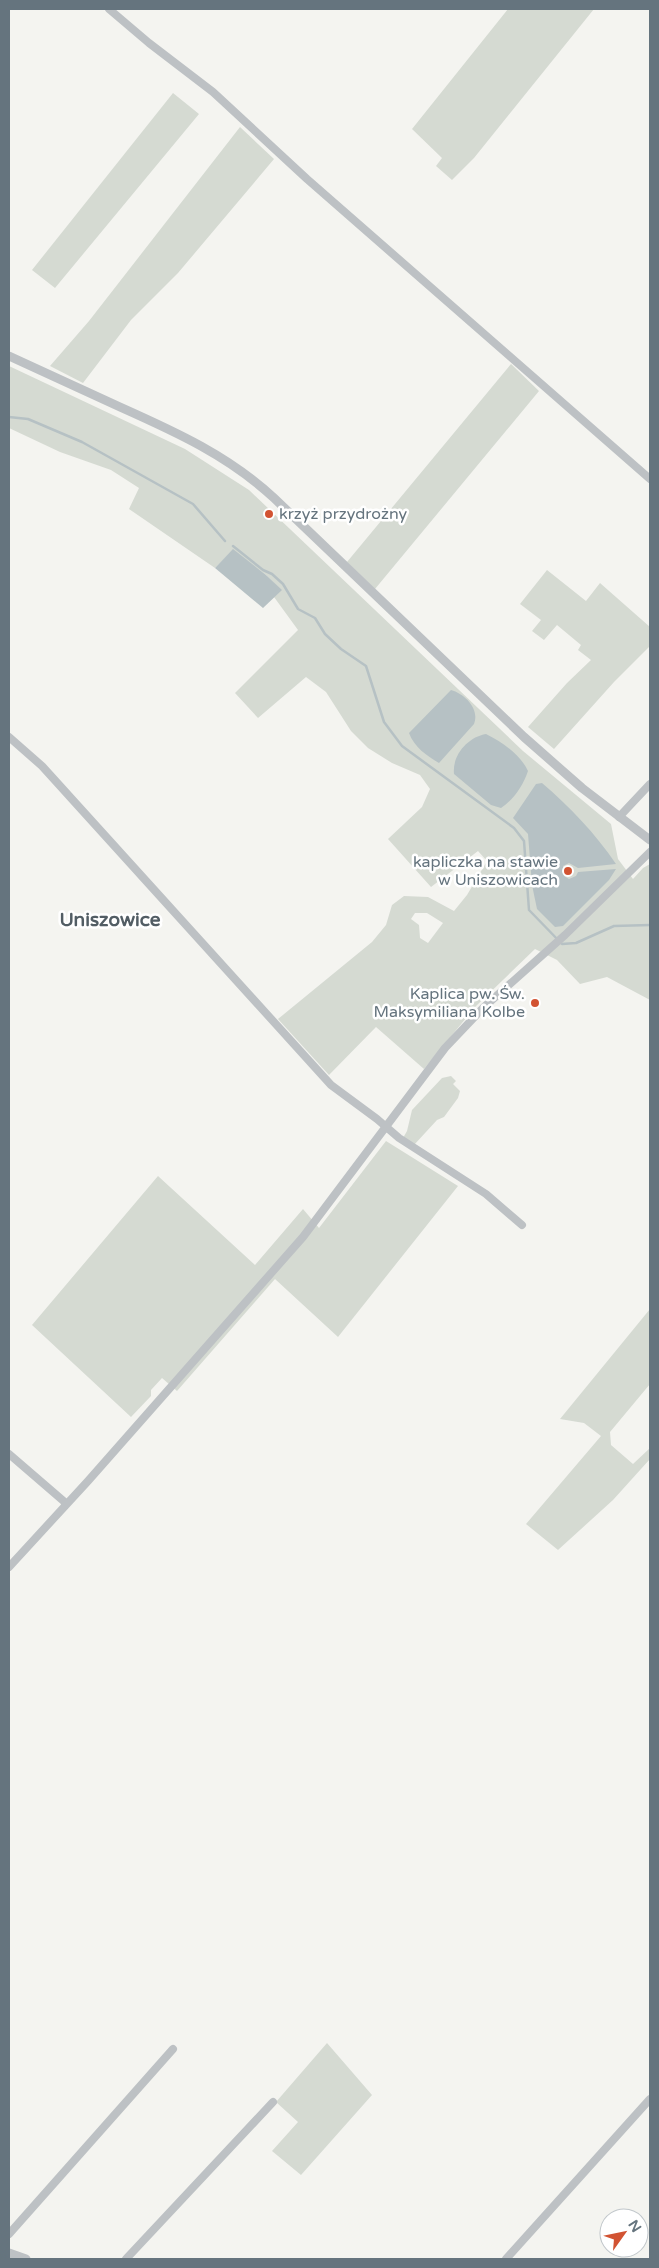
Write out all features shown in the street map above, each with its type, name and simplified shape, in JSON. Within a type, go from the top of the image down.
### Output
[{"type":"street","points":[[110,9],[149,43],[213,92],[307,179],[650,479]]},
{"type":"street","points":[[9,356],[168,428],[244,472],[274,498],[524,737],[619,817],[650,840]]},
{"type":"street","points":[[9,737],[20,744],[54,778],[331,1085],[387,1127],[398,1138],[486,1194],[522,1225]]},
{"type":"street","points":[[619,817],[650,784]]},
{"type":"street","points":[[9,1567],[303,1237],[446,1048],[476,1014],[518,974],[565,934],[650,852]]},
{"type":"street","points":[[9,1454],[67,1504]]},
{"type":"street","points":[[9,2234],[173,2049]]},
{"type":"street","points":[[506,2259],[650,2099]]},
{"type":"street","points":[[126,2259],[273,2102]]},
{"type":"street","points":[[9,2253],[26,2259]]},
{"type":"shaded area","points":[[508,9],[594,9],[474,158],[452,180],[436,166],[442,158],[412,129]]},
{"type":"shaded area","points":[[173,93],[199,114],[55,288],[32,270]]},
{"type":"shaded area","points":[[240,127],[274,159],[178,273],[131,320],[83,383],[50,366],[89,321]]},
{"type":"shaded area","points":[[511,364],[539,391],[375,589],[347,562]]},
{"type":"shaded area","points":[[9,366],[185,449],[249,490],[523,751],[611,824],[618,859],[633,879],[643,868],[650,864],[650,1000],[607,977],[580,984],[557,960],[535,949],[476,1006],[424,1069],[376,1027],[329,1075],[278,1019],[372,942],[386,925],[392,905],[404,896],[428,897],[454,911],[467,895],[487,861],[478,851],[431,887],[388,839],[422,807],[430,789],[420,775],[392,763],[368,748],[351,731],[326,692],[306,677],[258,718],[235,693],[298,630],[274,597],[281,590],[266,575],[233,550],[215,568],[129,509],[139,488],[111,470],[60,452],[9,428]],"holes":[[[415,913],[427,913],[443,923],[428,943],[420,938],[419,925],[411,919]]]},
{"type":"shaded area","points":[[233,549],[282,590],[263,608],[215,568]]},
{"type":"shaded area","points":[[547,570],[586,601],[600,583],[650,627],[650,646],[614,682],[554,749],[528,727],[567,683],[591,660],[578,650],[581,645],[557,625],[544,640],[532,631],[541,620],[520,604]]},
{"type":"shaded area","points":[[451,690],[461,695],[470,703],[475,713],[475,718],[474,724],[439,763],[418,747],[409,733]]},
{"type":"shaded area","points":[[486,734],[510,749],[528,771],[518,792],[501,808],[491,805],[454,774],[456,760],[462,748],[473,739]]},
{"type":"shaded area","points":[[542,783],[582,821],[616,864],[578,868],[569,863],[563,866],[564,876],[569,879],[576,876],[578,872],[616,869],[609,880],[563,926],[555,927],[537,909],[532,885],[528,834],[513,818],[536,784]]},
{"type":"shaded area","points":[[451,1076],[456,1081],[453,1084],[460,1091],[458,1098],[444,1117],[437,1120],[414,1145],[403,1138],[407,1131],[412,1110],[442,1078]]},
{"type":"shaded area","points":[[386,1141],[458,1186],[338,1337],[275,1279],[177,1391],[162,1378],[151,1390],[151,1396],[131,1417],[32,1325],[158,1176],[255,1265],[303,1209],[319,1228]]},
{"type":"shaded area","points":[[650,1309],[650,1384],[610,1432],[611,1445],[633,1464],[650,1448],[650,1459],[613,1500],[558,1550],[526,1524],[601,1436],[584,1423],[560,1419]]},
{"type":"shaded area","points":[[327,2043],[372,2095],[301,2175],[272,2151],[298,2122],[276,2102]]},
{"type":"waterway","points":[[9,417],[28,419],[82,442],[193,504],[225,541]]},
{"type":"waterway","points":[[233,546],[263,570],[272,574],[283,584],[298,609],[315,618],[325,634],[341,649],[366,666],[384,722],[402,746],[514,828],[524,841],[529,910],[562,944],[576,943],[614,926],[650,925]]},
{"type":"place","name":"krzyż przydrożny","points":[[269,514]]},
{"type":"place","name":"kapliczka na stawie w Uniszowicach","points":[[568,871]]},
{"type":"place","name":"Kaplica pw. Św. Maksymiliana Kolbe","points":[[535,1003]]},
{"type":"district","name":"Uniszowice","points":[[110,920]]}]
